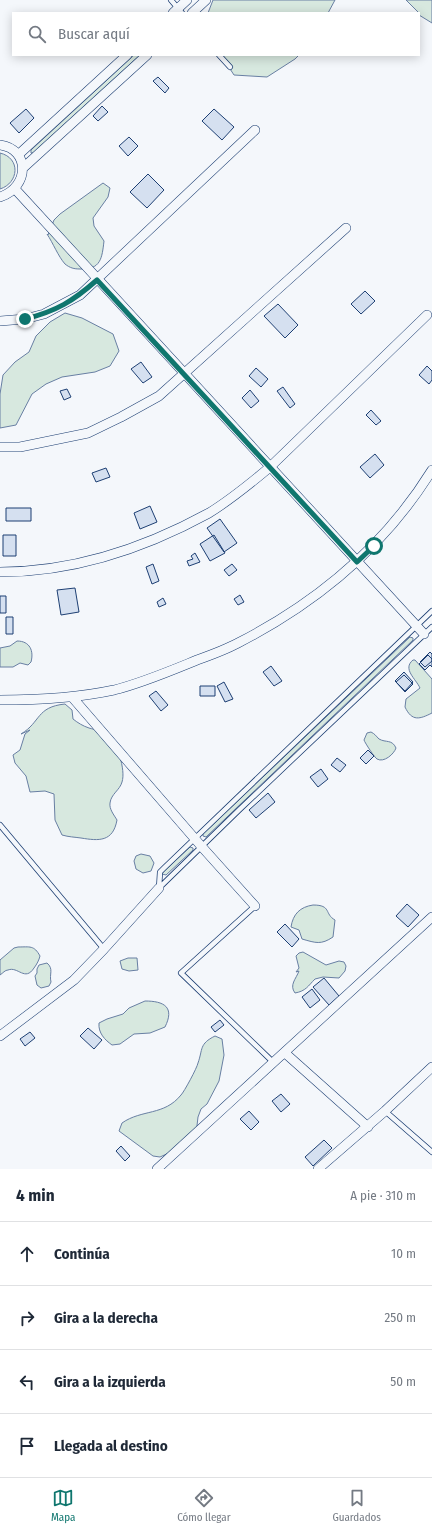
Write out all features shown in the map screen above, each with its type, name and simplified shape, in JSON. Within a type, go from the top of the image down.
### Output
[{"type":"street","points":[[178,11],[187,0]]},
{"type":"street","points":[[193,12],[206,0]]},
{"type":"street","points":[[18,155],[127,56]]},
{"type":"street","points":[[23,168],[146,56]]},
{"type":"street","points":[[0,321],[25,319],[44,314],[80,295],[255,130]]},
{"type":"street","points":[[0,145],[12,149],[18,155],[23,168],[20,183],[15,190],[0,197]]},
{"type":"street","points":[[15,190],[424,634]]},
{"type":"street","points":[[0,446],[20,447],[88,433],[122,417],[159,396],[346,228]]},
{"type":"street","points":[[0,572],[74,565],[109,556],[143,544],[210,512],[270,467],[427,315]]},
{"type":"street","points":[[0,700],[72,697],[115,689],[172,671],[237,644],[276,622],[314,597],[357,562],[374,546],[416,496],[432,470]]},
{"type":"street","points":[[72,697],[194,839],[255,906]]},
{"type":"street","points":[[0,1036],[74,980],[104,949],[158,888]]},
{"type":"street","points":[[157,1169],[432,917]]},
{"type":"street","points":[[285,1053],[368,1126]]},
{"type":"street","points":[[318,1169],[385,1111],[432,1067]]},
{"type":"lane","points":[[171,0],[178,11]]},
{"type":"lane","points":[[220,56],[230,68]]},
{"type":"lane","points":[[158,888],[160,872],[432,611]]},
{"type":"lane","points":[[158,888],[432,627]]},
{"type":"lane","points":[[0,826],[104,949]]},
{"type":"lane","points":[[255,906],[181,973],[274,1063]]},
{"type":"lane","points":[[385,1111],[432,1152]]},
{"type":"shaded area","points":[[213,0],[335,0],[329,12],[208,12]]},
{"type":"shaded area","points":[[406,0],[432,0],[432,23],[420,16],[420,12],[418,12]]},
{"type":"shaded area","points":[[133,56],[139,56],[33,153],[31,153],[31,150]]},
{"type":"shaded area","points":[[222,56],[298,56],[267,77],[234,75]]},
{"type":"shaded area","points":[[0,153],[12,160],[15,171],[11,182],[0,189]]},
{"type":"shaded area","points":[[103,183],[110,188],[108,197],[93,218],[94,226],[104,241],[101,258],[96,265],[87,269],[70,267],[62,261],[47,234],[48,235],[54,220],[60,214]]},
{"type":"shaded area","points":[[65,313],[82,318],[113,334],[119,351],[110,366],[95,372],[62,377],[46,384],[32,394],[16,425],[0,428],[0,394],[3,375],[15,362],[29,352],[36,336],[50,322]]},
{"type":"shaded area","points":[[410,637],[413,638],[413,640],[206,837],[203,836],[203,834]]},
{"type":"shaded area","points":[[17,641],[21,641],[30,647],[32,654],[31,662],[28,665],[20,663],[13,667],[0,667],[0,648],[10,646]]},
{"type":"shaded area","points":[[415,660],[432,679],[432,713],[420,718],[410,715],[405,707],[406,699],[420,688],[409,670],[410,663]]},
{"type":"shaded area","points":[[65,704],[72,710],[73,719],[77,722],[107,734],[114,743],[120,756],[123,771],[122,782],[112,797],[110,805],[117,820],[112,833],[104,838],[94,840],[62,835],[55,820],[54,794],[45,791],[30,792],[26,776],[15,763],[13,755],[20,750],[25,734],[30,730],[21,734],[49,708]]},
{"type":"shaded area","points":[[371,732],[379,739],[393,743],[396,748],[386,759],[377,759],[364,740],[367,733]]},
{"type":"shaded area","points":[[190,847],[193,848],[193,850],[166,875],[162,874],[163,872]]},
{"type":"shaded area","points":[[141,854],[150,856],[154,863],[151,871],[143,873],[136,869],[134,861],[136,856]]},
{"type":"shaded area","points":[[313,905],[323,906],[335,920],[333,937],[322,942],[302,939],[299,930],[291,927],[293,918],[301,909]]},
{"type":"shaded area","points":[[31,947],[36,950],[40,956],[36,965],[28,974],[12,969],[6,970],[0,975],[0,960],[14,948]]},
{"type":"shaded area","points":[[303,952],[326,965],[339,961],[344,962],[346,966],[345,971],[339,978],[323,977],[315,979],[304,990],[295,993],[293,990],[293,985],[299,971],[296,972],[299,968],[296,956]]},
{"type":"shaded area","points":[[128,958],[137,958],[138,970],[129,971],[122,969],[120,961]]},
{"type":"shaded area","points":[[47,963],[51,970],[51,982],[49,986],[41,988],[37,985],[35,976],[39,965]]},
{"type":"shaded area","points":[[145,1001],[158,1002],[166,1006],[169,1014],[165,1027],[150,1033],[134,1034],[120,1044],[112,1045],[102,1036],[99,1023],[123,1014],[129,1008]]},
{"type":"shaded area","points":[[215,1036],[222,1039],[224,1055],[219,1081],[207,1104],[201,1109],[198,1117],[196,1134],[184,1146],[160,1157],[153,1156],[119,1131],[122,1123],[137,1116],[160,1109],[174,1102],[183,1093],[193,1075],[204,1044]]},
{"type":"building","points":[[158,77],[169,88],[165,93],[153,81]]},
{"type":"building","points":[[102,106],[108,112],[98,121],[93,116]]},
{"type":"building","points":[[26,109],[34,118],[19,133],[10,123]]},
{"type":"building","points":[[214,109],[234,127],[222,140],[202,121]]},
{"type":"building","points":[[129,137],[138,146],[128,156],[119,146]]},
{"type":"building","points":[[148,174],[164,190],[147,208],[130,192]]},
{"type":"building","points":[[365,291],[375,301],[361,314],[351,304]]},
{"type":"building","points":[[278,304],[298,325],[285,338],[264,316]]},
{"type":"building","points":[[141,362],[152,377],[143,383],[131,369]]},
{"type":"building","points":[[427,366],[432,371],[432,380],[429,384],[419,375]]},
{"type":"building","points":[[256,368],[268,379],[261,387],[249,376]]},
{"type":"building","points":[[283,387],[295,404],[290,408],[277,391]]},
{"type":"building","points":[[67,389],[71,397],[64,400],[60,391]]},
{"type":"building","points":[[250,390],[259,401],[251,408],[242,398]]},
{"type":"building","points":[[371,410],[381,421],[376,425],[366,415]]},
{"type":"building","points":[[375,454],[384,465],[370,478],[360,467]]},
{"type":"building","points":[[106,468],[110,477],[96,482],[92,473]]},
{"type":"building","points":[[150,506],[157,522],[140,529],[134,513]]},
{"type":"building","points":[[6,508],[31,508],[31,521],[6,521]]},
{"type":"building","points":[[220,519],[237,543],[224,552],[207,528]]},
{"type":"building","points":[[3,535],[16,535],[16,556],[3,556]]},
{"type":"building","points":[[214,535],[225,553],[210,561],[200,544]]},
{"type":"building","points":[[195,553],[200,562],[189,566],[187,561],[193,559],[191,556]]},
{"type":"building","points":[[153,564],[159,581],[152,584],[146,567]]},
{"type":"building","points":[[232,564],[237,570],[229,576],[224,570]]},
{"type":"building","points":[[75,588],[79,612],[61,615],[57,590]]},
{"type":"building","points":[[240,595],[244,602],[238,605],[234,599]]},
{"type":"building","points":[[0,596],[6,596],[6,613],[0,613]]},
{"type":"building","points":[[163,598],[166,604],[159,607],[157,602]]},
{"type":"building","points":[[6,617],[13,617],[13,634],[6,634]]},
{"type":"building","points":[[430,652],[432,654],[432,661],[425,667],[420,662]]},
{"type":"building","points":[[428,655],[432,659],[432,667],[430,665],[425,670],[419,664]]},
{"type":"building","points":[[271,666],[282,681],[274,686],[263,672]]},
{"type":"building","points":[[404,672],[413,682],[405,691],[395,681]]},
{"type":"building","points":[[404,675],[413,684],[405,692],[396,682]]},
{"type":"building","points":[[224,682],[233,699],[225,702],[217,686]]},
{"type":"building","points":[[200,686],[215,686],[215,696],[200,696]]},
{"type":"building","points":[[156,691],[168,705],[161,711],[149,696]]},
{"type":"building","points":[[368,750],[374,756],[366,764],[360,758]]},
{"type":"building","points":[[337,758],[346,765],[340,772],[331,765]]},
{"type":"building","points":[[321,769],[328,779],[318,787],[310,777]]},
{"type":"building","points":[[268,793],[275,802],[256,818],[249,810]]},
{"type":"building","points":[[407,904],[419,915],[408,927],[396,916]]},
{"type":"building","points":[[285,924],[299,939],[292,947],[277,932]]},
{"type":"building","points":[[324,978],[339,996],[329,1005],[313,987]]},
{"type":"building","points":[[312,989],[320,1000],[310,1008],[302,997]]},
{"type":"building","points":[[220,1020],[224,1025],[215,1032],[211,1027]]},
{"type":"building","points":[[88,1028],[102,1040],[94,1049],[80,1036]]},
{"type":"building","points":[[30,1032],[35,1038],[25,1046],[20,1039]]},
{"type":"building","points":[[281,1094],[290,1104],[281,1112],[272,1101]]},
{"type":"building","points":[[249,1111],[259,1122],[251,1130],[240,1119]]},
{"type":"building","points":[[324,1140],[332,1148],[313,1166],[305,1157]]},
{"type":"building","points":[[121,1146],[130,1156],[125,1161],[116,1151]]},
{"type":"route","points":[[25,319],[44,314],[60,307],[80,295],[97,280],[357,562],[374,546]]}]
